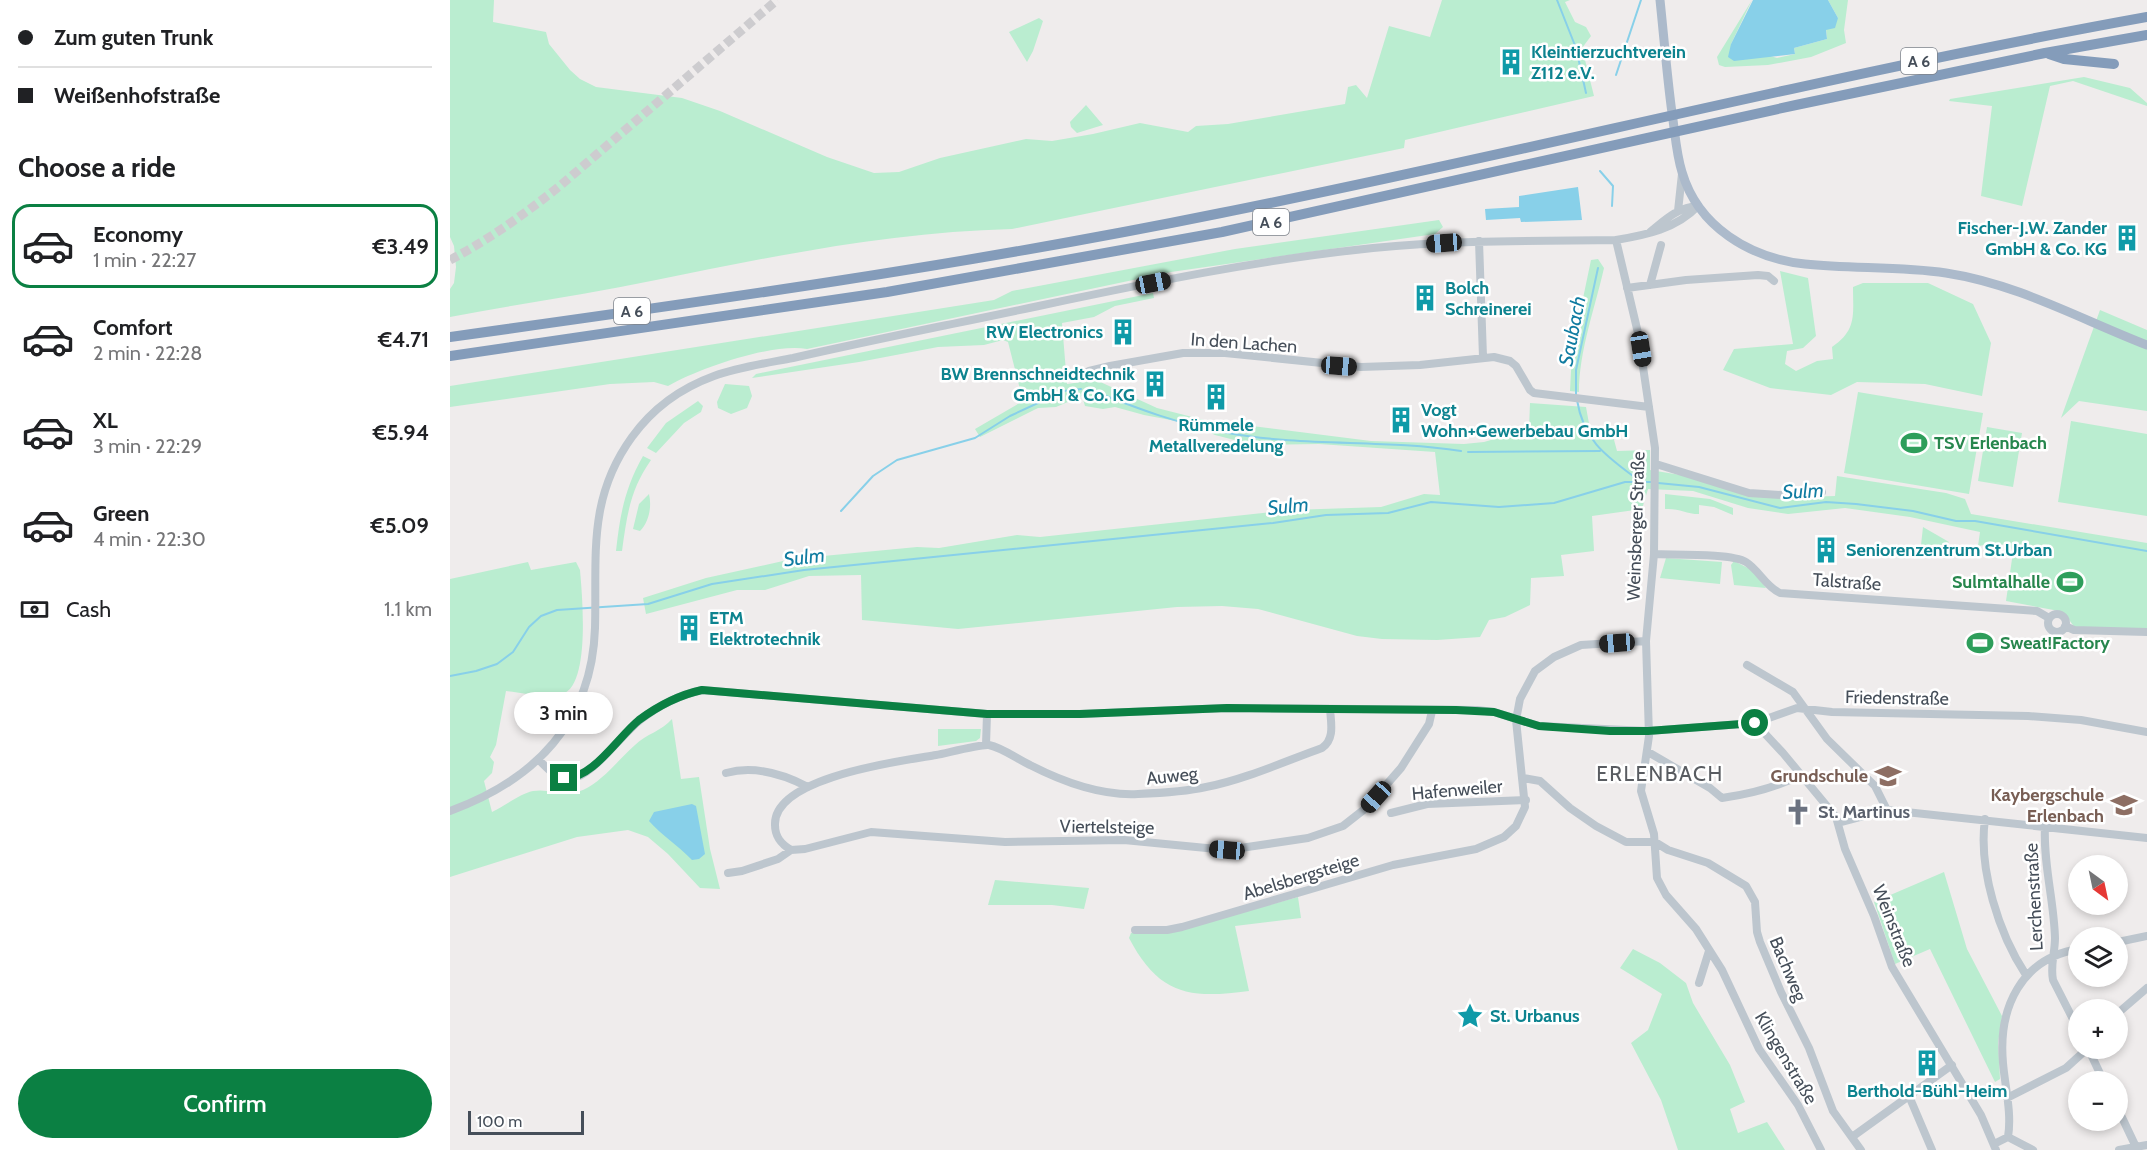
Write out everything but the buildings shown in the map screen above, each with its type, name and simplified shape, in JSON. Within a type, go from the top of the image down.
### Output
[{"type":"highway","name":"A 6","points":[[450,337],[794,288],[1044,247],[1303,196],[2011,41],[2147,17]]},
{"type":"highway","name":"A 6","points":[[450,356],[788,308],[1067,261],[1300,216],[2046,53],[2147,35]]},
{"type":"highway","points":[[2046,53],[2064,59],[2114,64]]},
{"type":"main road","points":[[1660,0],[1682,172],[1698,206],[1713,224],[1730,237],[1768,256],[1803,264],[1945,273],[1976,279],[2033,296],[2147,345]]},
{"type":"street","points":[[1678,211],[1682,172]]},
{"type":"street","points":[[1649,233],[1687,206],[1698,206]]},
{"type":"street","points":[[450,811],[496,792],[539,760],[570,719],[585,688],[592,659],[596,525],[605,488],[616,463],[632,438],[654,413],[668,400],[702,381],[746,368],[1194,275],[1372,248],[1479,241],[1616,240],[1665,230],[1698,206]]},
{"type":"street","name":"Weinsberger Straße","points":[[1616,240],[1638,333],[1656,468],[1654,554],[1646,641],[1648,731]]},
{"type":"street","points":[[1479,241],[1483,357]]},
{"type":"street","points":[[1650,285],[1661,245]]},
{"type":"street","points":[[1627,288],[1758,275],[1768,276],[1774,281]]},
{"type":"street","name":"In den Lachen","points":[[1077,378],[1089,371],[1110,366],[1183,353],[1225,353],[1361,367],[1420,365],[1483,357],[1503,357],[1510,361],[1534,393],[1649,407]]},
{"type":"street","points":[[1656,468],[1749,492],[1781,495],[1822,492]]},
{"type":"street","name":"Talstraße","points":[[1654,554],[1737,558],[1753,567],[1768,585],[1780,593],[2037,611],[2049,618],[2048,625],[2051,630],[2060,631],[2065,626],[2074,630],[2147,632]]},
{"type":"street","name":"Hafenweiler","points":[[1476,849],[1492,844],[1510,832],[1521,817],[1526,800],[1516,720],[1522,692],[1535,671],[1548,661],[1581,645],[1646,641]]},
{"type":"street","points":[[1747,665],[1793,693],[1806,708],[1812,722],[1875,786],[1887,810]]},
{"type":"street","name":"Friedenstraße","points":[[539,760],[557,776],[579,777],[587,772],[625,733],[653,711],[685,694],[702,690],[987,714],[1080,714],[1227,708],[1488,711],[1553,728],[1648,731],[1755,723],[1788,710],[1806,708],[1832,712],[2051,717],[2147,732]]},
{"type":"street","name":"Auweg","points":[[986,745],[1046,773],[1094,790],[1135,794],[1172,792],[1207,787],[1228,781],[1322,748],[1330,741],[1330,709]]},
{"type":"street","name":"Viertelsteige","points":[[728,873],[767,863],[783,857],[791,850],[805,849],[854,835],[886,831],[1005,842],[1124,840],[1227,850],[1247,849],[1308,838],[1343,826],[1366,808],[1407,760],[1429,724],[1432,711]]},
{"type":"street","points":[[791,850],[780,841],[775,820],[781,807],[808,787],[850,770],[986,745],[987,714]]},
{"type":"street","name":"Weinstraße","points":[[1755,723],[1831,810],[1893,967],[1981,1115],[1995,1147]]},
{"type":"street","name":"Klingenstraße","points":[[1648,731],[1648,752],[1641,799],[1653,827],[1655,871],[1660,887],[1696,929],[1722,970],[1760,1049],[1798,1106],[1821,1150]]},
{"type":"street","points":[[1648,752],[1710,788],[1722,798],[1757,792],[1781,785],[1801,775]]},
{"type":"street","points":[[726,773],[754,770],[775,773],[808,787]]},
{"type":"street","points":[[1522,778],[1540,781],[1570,808],[1596,826],[1626,842],[1655,842]]},
{"type":"street","name":"Hafenweiler","points":[[1392,813],[1427,804],[1526,800]]},
{"type":"street","points":[[1838,823],[1887,810],[1944,818],[1984,819],[2147,838]]},
{"type":"street","points":[[1984,819],[1984,850],[1996,912],[2008,946],[2026,975]]},
{"type":"street","name":"Lerchenstraße","points":[[2045,826],[2045,855],[2055,940],[2051,972],[2068,1009]]},
{"type":"street","name":"Bachweg","points":[[1655,842],[1668,850],[1712,865],[1741,882],[1749,891],[1755,902],[1757,932],[1773,974],[1809,1048],[1833,1111],[1861,1150]]},
{"type":"street","name":"Abelsbergsteige","points":[[1135,930],[1167,930],[1182,927],[1393,865],[1476,849]]},
{"type":"street","points":[[2128,940],[2147,936]]},
{"type":"street","points":[[1699,983],[1709,951]]},
{"type":"street","points":[[2008,1137],[2002,1029],[2005,1018],[2026,975],[2042,961],[2053,955],[2068,952]]},
{"type":"street","points":[[2128,1004],[2147,988]]},
{"type":"street","points":[[2007,1098],[2066,1068],[2076,1059]]},
{"type":"street","points":[[1852,1137],[1952,1065]]},
{"type":"street","points":[[1909,1096],[1932,1150]]},
{"type":"street","points":[[2128,1130],[2136,1147]]},
{"type":"street","points":[[1995,1147],[2008,1137]]},
{"type":"street","points":[[2008,1137],[2033,1150]]},
{"type":"street","points":[[2119,1150],[2147,1145]]},
{"type":"green space","points":[[450,0],[494,0],[493,22],[546,32],[549,44],[570,70],[580,79],[596,87],[682,98],[720,111],[827,157],[874,173],[899,172],[940,158],[1026,139],[1052,141],[1140,123],[1188,132],[1196,126],[1228,124],[1345,104],[1348,87],[1356,85],[1367,98],[1389,26],[1430,37],[1442,0],[1570,0],[1565,2],[1575,22],[1586,27],[1591,36],[1582,48],[1594,96],[1405,140],[1404,148],[1012,229],[877,240],[744,262],[605,290],[450,317],[450,289],[454,283],[456,267],[454,246],[450,237]]},
{"type":"green space","points":[[1752,0],[1731,44],[1777,58],[1795,54],[1794,48],[1827,39],[1826,29],[1838,18],[1828,0],[1848,0],[1844,30],[1846,43],[1811,57],[1768,65],[1725,67],[1719,65],[1717,57]]},
{"type":"green space","points":[[1039,18],[1043,21],[1027,62],[1009,32]]},
{"type":"green space","points":[[2084,77],[2130,88],[2147,103],[2147,106],[2073,81],[2050,86],[2022,206],[1981,196],[1992,106],[1949,101],[1950,99]]},
{"type":"green space","points":[[1086,105],[1103,125],[1077,133],[1071,127],[1070,122]]},
{"type":"green space","points":[[1439,220],[1443,227],[1435,234],[1171,272],[807,349],[792,348],[756,353],[698,372],[668,386],[654,382],[610,384],[450,407],[450,386],[994,300],[1012,291],[1235,249]]},
{"type":"green space","points":[[1598,259],[1604,268],[1585,345],[1579,392],[1570,391],[1572,351],[1591,260]]},
{"type":"green space","points":[[1780,271],[1808,278],[1816,336],[1803,348],[1787,351],[1785,364],[1796,371],[1817,361],[1833,359],[1832,347],[1846,334],[1852,321],[1853,287],[1863,283],[1928,283],[1973,304],[1991,343],[1982,396],[1925,384],[1857,382],[1831,395],[1770,388],[1723,370],[1734,349],[1793,344]]},
{"type":"green space","points":[[1153,293],[1154,298],[1115,306],[1094,317],[1062,323],[1067,384],[1096,380],[1157,408],[1204,420],[1371,441],[1464,444],[1484,442],[1529,429],[1530,403],[1586,407],[1592,440],[1613,436],[1617,451],[1650,450],[1650,470],[1693,477],[1748,494],[1772,498],[1835,496],[1837,476],[1946,493],[1965,499],[1971,514],[2147,543],[2147,630],[2075,628],[2065,614],[2059,611],[2006,601],[2013,552],[2009,545],[1978,546],[1980,532],[1910,517],[1845,508],[1788,514],[1748,508],[1693,491],[1648,489],[1642,509],[1592,516],[1594,551],[1561,555],[1564,576],[1531,578],[1530,605],[1505,617],[1489,620],[1480,637],[1437,640],[1357,636],[1258,609],[1222,606],[1177,607],[958,629],[862,620],[861,575],[809,576],[765,590],[737,590],[646,614],[643,598],[706,578],[792,559],[917,547],[939,548],[1017,535],[1040,537],[1291,510],[1381,507],[1424,494],[1440,495],[1435,452],[1319,444],[1254,445],[1215,435],[1192,424],[1115,407],[1103,409],[1085,406],[1082,396],[1056,407],[1038,408],[980,437],[975,429],[1023,401],[1008,342],[1003,340],[984,345],[938,347],[859,362],[752,378],[756,374]]},
{"type":"green space","points":[[2100,310],[2147,330],[2147,411],[2079,401],[2061,418]]},
{"type":"green space","points":[[725,384],[749,386],[752,396],[747,408],[731,414],[718,408],[717,402]]},
{"type":"green space","name":"TSV Erlenbach","points":[[1858,392],[1983,413],[1969,494],[1844,473]]},
{"type":"green space","points":[[698,401],[703,406],[701,412],[684,423],[656,453],[647,448],[666,423]]},
{"type":"green space","points":[[2071,421],[2147,434],[2147,516],[2058,502]]},
{"type":"green space","points":[[1987,427],[2022,433],[2013,487],[1978,481]]},
{"type":"green space","points":[[643,456],[651,460],[634,492],[622,551],[616,551],[624,502]]},
{"type":"green space","points":[[649,494],[648,519],[640,531],[633,529],[639,504]]},
{"type":"green space","points":[[1665,494],[1710,499],[1733,508],[1733,515],[1714,507],[1699,505],[1699,514],[1665,509]]},
{"type":"green space","points":[[1923,527],[1949,542],[1947,545],[1921,545]]},
{"type":"green space","points":[[1666,558],[1722,562],[1720,584],[1660,578]]},
{"type":"green space","points":[[1734,561],[1752,570],[1766,588],[1734,585],[1731,565]]},
{"type":"green space","points":[[528,562],[531,570],[576,562],[580,570],[583,617],[581,657],[571,687],[562,694],[542,695],[506,691],[496,745],[490,757],[494,762],[492,773],[484,781],[492,812],[533,791],[569,793],[591,786],[639,741],[664,727],[672,719],[681,779],[699,777],[710,849],[720,889],[700,888],[668,854],[648,837],[628,830],[577,837],[450,877],[450,579]]},
{"type":"green space","points":[[938,729],[981,729],[980,738],[976,741],[938,746]]},
{"type":"green space","points":[[1944,872],[1967,949],[2002,1016],[1998,1043],[2000,1079],[1995,1082],[1930,949],[1895,964],[1874,902]]},
{"type":"green space","points":[[995,880],[1089,888],[1084,909],[1052,905],[988,905]]},
{"type":"green space","points":[[1298,897],[1301,918],[1235,926],[1249,991],[1209,994],[1178,989],[1164,982],[1152,971],[1140,957],[1129,938],[1131,933],[1167,933]]},
{"type":"green space","points":[[1633,949],[1660,963],[1686,983],[1693,1003],[1730,1065],[1745,1102],[1730,1109],[1738,1133],[1767,1122],[1785,1150],[1678,1150],[1661,1100],[1631,1043],[1648,1030],[1662,994],[1620,968]]},
{"type":"water","points":[[1753,0],[1828,0],[1838,18],[1835,28],[1826,30],[1827,39],[1794,48],[1795,54],[1734,61],[1728,57],[1731,44]]},
{"type":"water","points":[[1578,187],[1582,220],[1521,222],[1520,218],[1486,220],[1485,209],[1519,207],[1519,196]]},
{"type":"water","points":[[692,804],[696,806],[705,854],[699,859],[692,860],[649,821],[654,812]]},
{"type":"waterway","name":"Saubach","points":[[1557,0],[1576,48],[1586,93]]},
{"type":"waterway","points":[[1616,75],[1641,0]]},
{"type":"waterway","name":"Saubach","points":[[1600,171],[1613,186],[1612,206]]},
{"type":"waterway","name":"Saubach","points":[[1576,395],[1576,370],[1598,268]]},
{"type":"waterway","points":[[841,511],[873,476],[897,460],[975,438],[1010,416],[1064,391],[1081,389]]},
{"type":"waterway","points":[[1093,391],[1175,421],[1228,433],[1286,440],[1403,445],[1461,451]]},
{"type":"waterway","name":"Saubach","points":[[1577,400],[1585,427],[1599,448],[1641,482]]},
{"type":"waterway","points":[[1468,452],[1600,451]]},
{"type":"waterway","name":"Sulm","points":[[450,676],[497,664],[513,652],[529,627],[541,616],[557,610],[648,604],[712,584],[804,570],[1273,523],[1326,515],[1388,513],[1431,502],[1499,507],[1554,503],[1625,482],[1652,482]]},
{"type":"waterway","name":"Sulm","points":[[1658,483],[1699,487],[1780,508],[1826,502],[1856,504],[1913,511],[1956,521],[1975,521],[2147,551]]},
{"type":"tunnel","points":[[450,260],[535,206],[777,0]]},
{"type":"place","name":"Kleintierzuchtverein Z112 e.V.","points":[[1511,62]]},
{"type":"place","name":"Fischer-J.W. Zander GmbH & Co. KG","points":[[2127,238]]},
{"type":"place","name":"Bolch Schreinerei","points":[[1425,298]]},
{"type":"place","name":"RW Electronics","points":[[1123,332]]},
{"type":"place","name":"BW Brennschneidtechnik GmbH & Co. KG","points":[[1155,384]]},
{"type":"place","name":"Rümmele Metallveredelung","points":[[1216,397]]},
{"type":"place","name":"Vogt Wohn+Gewerbebau GmbH","points":[[1401,420]]},
{"type":"place","name":"TSV Erlenbach","points":[[1914,443]]},
{"type":"place","name":"Seniorenzentrum St.Urban","points":[[1826,550]]},
{"type":"place","name":"Sulmtalhalle","points":[[2070,582]]},
{"type":"place","name":"ETM Elektrotechnik","points":[[689,628]]},
{"type":"place","name":"Sweat!Factory","points":[[1980,643]]},
{"type":"place","name":"Grundschule","points":[[1888,776]]},
{"type":"place","name":"Kaybergschule Erlenbach","points":[[2124,805]]},
{"type":"place","name":"St. Martinus","points":[[1798,812]]},
{"type":"place","name":"St. Urbanus","points":[[1470,1016]]},
{"type":"place","name":"Berthold-Bühl-Heim","points":[[1927,1063]]},
{"type":"district","name":"ERLENBACH","points":[[1660,773]]},
{"type":"route","points":[[564,778],[579,777],[587,772],[625,733],[653,711],[685,694],[702,690],[987,714],[1080,714],[1227,708],[1477,710],[1494,712],[1539,726],[1610,731],[1648,731],[1755,723]]}]
